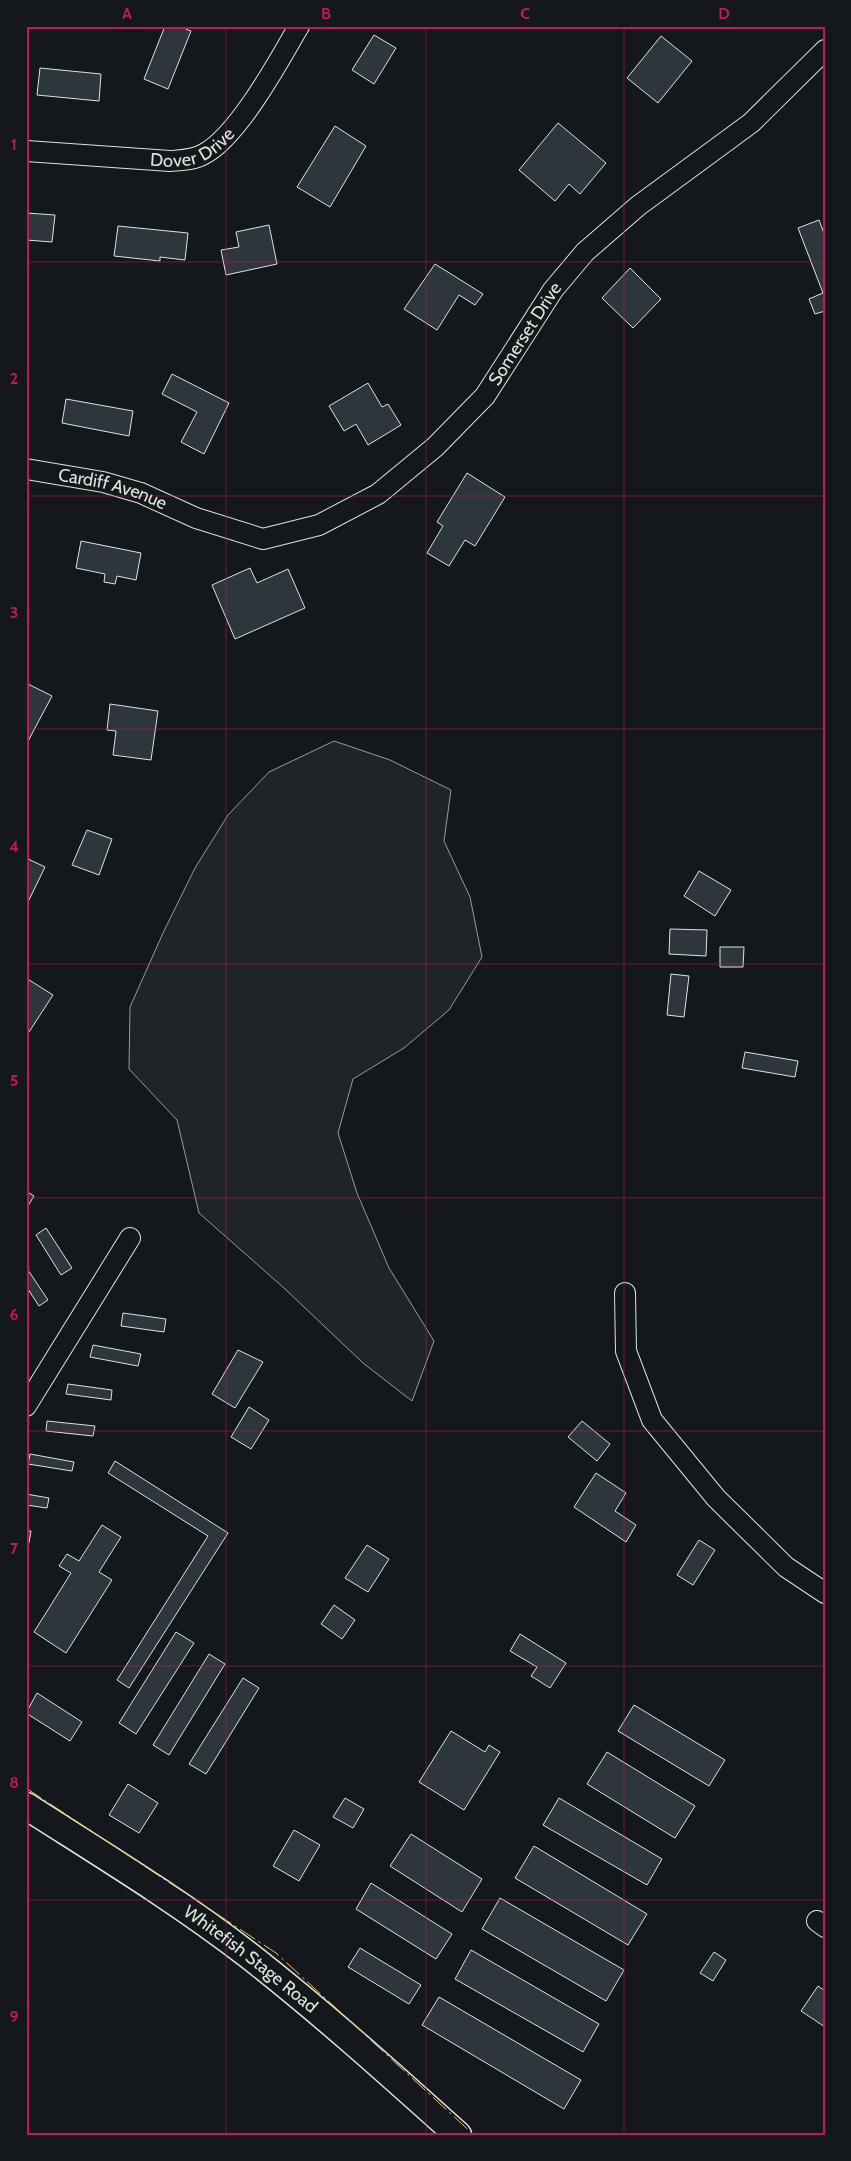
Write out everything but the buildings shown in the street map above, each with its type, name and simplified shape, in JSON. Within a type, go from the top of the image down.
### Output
[{"type":"main road","name":"Whitefish Stage Road","points":[[26,1806],[170,1899],[247,1954],[319,2012],[458,2135]]},
{"type":"street","name":"Dover Drive","points":[[26,151],[170,161],[187,160],[202,155],[216,146],[228,134],[249,106],[299,26]]},
{"type":"street","name":"Somerset Drive","points":[[196,518],[263,539],[319,525],[378,494],[435,447],[485,396],[553,290],[585,252],[638,206],[751,123],[825,50]]},
{"type":"street","name":"Cardiff Avenue","points":[[26,469],[103,482],[141,493],[196,518]]},
{"type":"street","points":[[26,1406],[130,1238]]},
{"type":"street","points":[[625,1293],[626,1351],[652,1420],[716,1498],[786,1567],[825,1593]]},
{"type":"shaded area","points":[[334,741],[390,760],[451,790],[444,841],[470,897],[482,957],[449,1010],[404,1048],[353,1079],[338,1133],[357,1193],[389,1268],[434,1341],[412,1401],[363,1363],[284,1288],[199,1213],[177,1120],[129,1069],[130,1007],[195,868],[228,815],[269,772]]},
{"type":"power","points":[[26,1788],[276,1953],[474,2135]]}]
